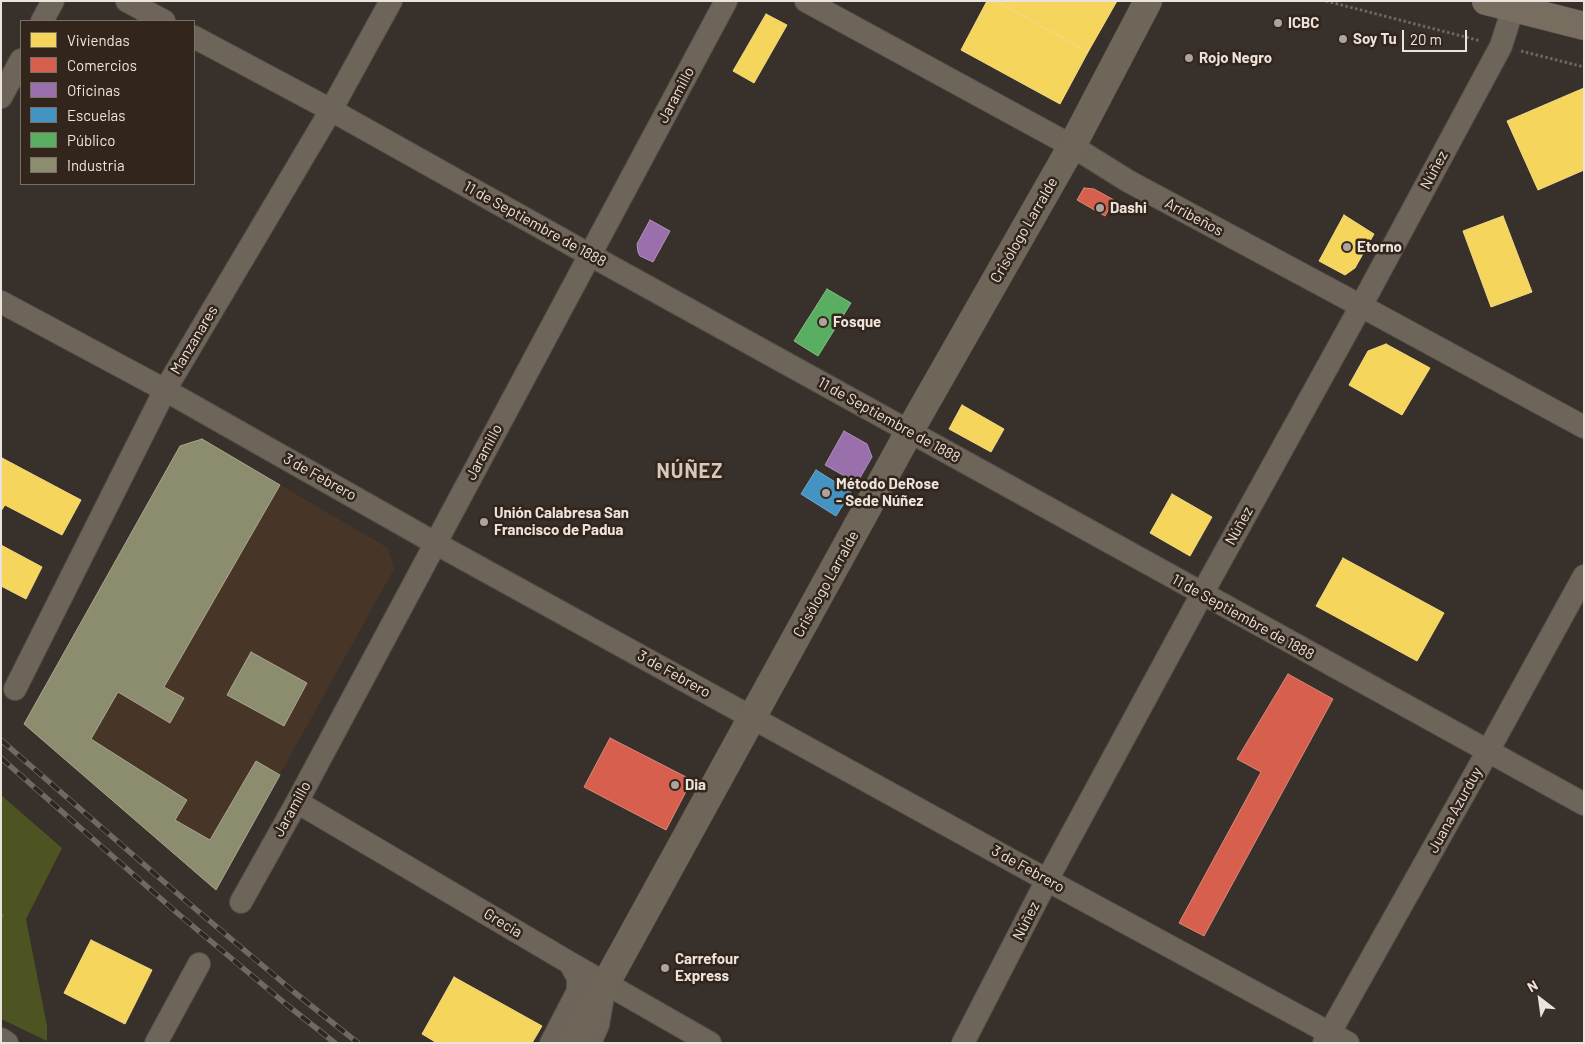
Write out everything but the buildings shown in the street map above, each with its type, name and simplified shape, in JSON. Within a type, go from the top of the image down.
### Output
[{"type":"main road","points":[[1486,1],[1584,26]]},
{"type":"street","points":[[43,20],[53,1]]},
{"type":"street","points":[[127,1],[162,20]]},
{"type":"street","name":"Manzanares","points":[[15,689],[165,390],[331,110],[391,1]]},
{"type":"street","name":"Jaramillo","points":[[241,902],[726,1]]},
{"type":"street","name":"Arribeños","points":[[806,1],[1072,146],[1128,181],[1584,427]]},
{"type":"street","name":"Crisólogo Larralde","points":[[573,1043],[910,432],[1072,146],[1148,1]]},
{"type":"street","name":"Núñez","points":[[963,1043],[1047,880],[1361,306],[1500,46],[1513,8]]},
{"type":"street","name":"11 de Septiembre de 1888","points":[[195,38],[331,110],[1584,804]]},
{"type":"street","points":[[1,97],[20,62]]},
{"type":"street","name":"3 de Febrero","points":[[1,302],[165,390],[435,543],[1334,1039]]},
{"type":"street","name":"Juana Azurduy","points":[[1334,1039],[1584,576]]},
{"type":"street","name":"Grecia","points":[[296,802],[710,1043]]},
{"type":"street","points":[[551,1043],[578,991],[578,978],[570,963]]},
{"type":"street","points":[[156,1043],[199,964]]},
{"type":"street","name":"Crisólogo Larralde","points":[[590,1043],[598,1025],[606,983]]},
{"type":"street","points":[[1,1040],[7,1043]]},
{"type":"path","points":[[1326,1],[1584,67]]},
{"type":"shaded area","points":[[202,439],[388,548],[394,569],[216,890],[24,724],[180,446]]},
{"type":"green space","points":[[1,795],[62,848],[26,919],[47,1026],[47,1041],[1,1019]]},
{"type":"railway","points":[[1,740],[186,901],[358,1043]]},
{"type":"railway","points":[[1,758],[176,912],[335,1043]]},
{"type":"place","name":"ICBC","points":[[1278,23]]},
{"type":"place","name":"Soy Tu","points":[[1343,39]]},
{"type":"place","name":"Rojo Negro","points":[[1189,58]]},
{"type":"place","name":"Dashi","points":[[1100,208]]},
{"type":"place","name":"Etorno","points":[[1347,247]]},
{"type":"place","name":"Fosque","points":[[823,322]]},
{"type":"place","name":"Método DeRose - Sede Núñez","points":[[826,493]]},
{"type":"place","name":"Unión Calabresa San Francisco de Padua","points":[[484,522]]},
{"type":"place","name":"Dia","points":[[675,785]]},
{"type":"place","name":"Carrefour Express","points":[[665,968]]},
{"type":"district","name":"NÚÑEZ","points":[[690,471]]}]
